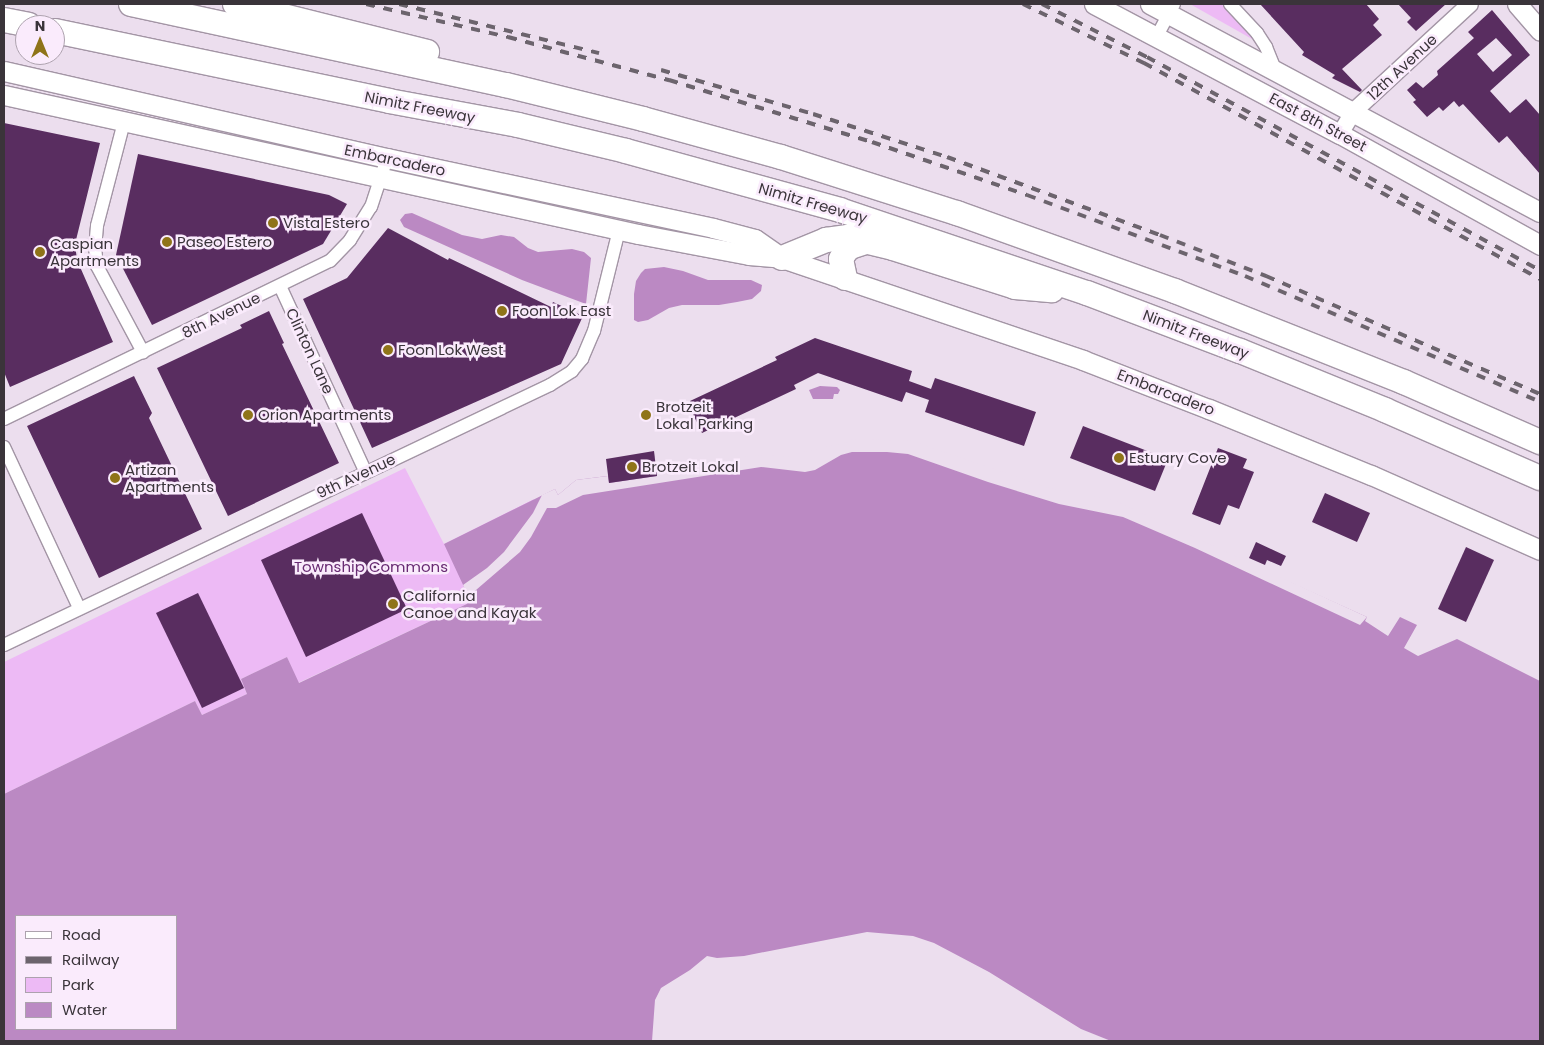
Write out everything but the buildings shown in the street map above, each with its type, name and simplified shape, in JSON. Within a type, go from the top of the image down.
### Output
[{"type":"highway","points":[[131,4],[469,76],[643,119],[781,156],[1067,251],[1289,335],[1404,382],[1540,442]]},
{"type":"highway","points":[[235,4],[354,32],[512,74],[643,119]]},
{"type":"highway","name":"Nimitz Freeway","points":[[65,33],[518,125],[636,154],[840,210],[1087,293],[1386,410],[1540,478]]},
{"type":"highway","points":[[782,258],[826,240],[848,238],[869,241],[1015,287],[1087,293]]},
{"type":"highway","points":[[844,278],[841,259],[845,252],[850,246],[869,241]]},
{"type":"main road","name":"East 8th Street","points":[[1094,4],[1340,134],[1540,245]]},
{"type":"main road","name":"East 8th Street","points":[[1150,4],[1172,8],[1275,69],[1540,212]]},
{"type":"main road","points":[[1517,4],[1540,30]]},
{"type":"main road","name":"Embarcadero","points":[[4,71],[387,158],[713,228],[755,239],[782,258]]},
{"type":"main road","name":"Embarcadero","points":[[4,95],[619,230],[748,255],[782,258],[1083,360],[1218,412],[1371,475],[1540,550]]},
{"type":"street","points":[[1230,4],[1257,33],[1275,69]]},
{"type":"street","name":"12th Avenue","points":[[1340,134],[1353,112],[1470,4]]},
{"type":"street","points":[[1157,36],[1172,8]]},
{"type":"street","points":[[124,122],[97,226],[95,247],[97,266],[143,352]]},
{"type":"street","name":"8th Avenue","points":[[4,419],[330,261],[350,240],[371,207],[387,158]]},
{"type":"street","name":"9th Avenue","points":[[4,645],[365,471],[550,385],[572,371],[582,359],[594,331],[619,230]]},
{"type":"street","name":"Clinton Lane","points":[[280,286],[365,471]]},
{"type":"street","points":[[4,447],[79,608]]},
{"type":"green space","points":[[1190,4],[1224,4],[1251,35],[1252,39]]},
{"type":"green space","name":"Township Commons","points":[[405,468],[444,544],[534,499],[471,602],[298,683],[287,657],[241,679],[247,694],[202,715],[195,701],[4,794],[4,662]]},
{"type":"water","points":[[412,213],[462,235],[482,239],[501,235],[514,237],[528,248],[538,252],[572,249],[584,252],[591,258],[586,304],[522,280],[404,227],[400,220],[405,214]]},
{"type":"water","points":[[664,267],[683,271],[708,280],[751,280],[762,285],[761,291],[752,299],[719,305],[682,305],[669,308],[648,320],[638,322],[634,320],[636,281],[645,269]]},
{"type":"water","points":[[820,386],[837,387],[840,390],[838,394],[834,394],[833,399],[813,399],[809,390]]},
{"type":"water","points":[[877,443],[1179,532],[1367,617],[1365,621],[1388,636],[1400,617],[1417,625],[1404,648],[1418,656],[1457,639],[1540,681],[1540,1041],[1111,1041],[1081,1029],[989,972],[934,943],[913,936],[867,932],[744,956],[717,958],[707,956],[690,970],[661,988],[655,1000],[652,1041],[4,1041],[4,794],[195,701],[202,715],[247,694],[241,679],[287,657],[299,683],[471,602],[444,544],[555,489],[558,495],[576,480],[755,457],[787,458]]},
{"type":"pier","points":[[851,439],[912,441],[1049,488],[1114,500],[1367,617],[1360,625],[1195,548],[1123,517],[1059,504],[908,454],[887,452],[852,452],[841,455],[815,470],[805,472],[761,467],[583,495],[556,508],[547,508],[531,537],[520,552],[476,590],[468,595],[463,585],[487,568],[504,552],[533,513],[542,495],[555,489],[558,495],[576,480],[608,476],[609,483],[657,476],[656,468],[759,455],[791,457],[791,455],[852,441]]},
{"type":"railway","points":[[366,4],[508,37],[669,80],[872,142],[1027,195],[1245,276],[1540,402]]},
{"type":"railway","points":[[399,4],[599,53]]},
{"type":"railway","points":[[1023,4],[1144,63],[1540,279]]},
{"type":"railway","points":[[1042,4],[1147,57],[1540,270]]},
{"type":"railway","points":[[661,70],[813,114],[947,157],[1160,235],[1266,276],[1540,394]]},
{"type":"place","name":"Vista Estero","points":[[273,223]]},
{"type":"place","name":"Paseo Estero","points":[[167,242]]},
{"type":"place","name":"Caspian Apartments","points":[[40,252]]},
{"type":"place","name":"Foon Lok East","points":[[502,311]]},
{"type":"place","name":"Foon Lok West","points":[[388,350]]},
{"type":"place","name":"Orion Apartments","points":[[248,415]]},
{"type":"place","name":"Brotzeit Lokal Parking","points":[[646,415]]},
{"type":"place","name":"Estuary Cove","points":[[1119,458]]},
{"type":"place","name":"Brotzeit Lokal","points":[[632,467]]},
{"type":"place","name":"Artizan Apartments","points":[[115,478]]},
{"type":"place","name":"California Canoe and Kayak","points":[[393,604]]}]
